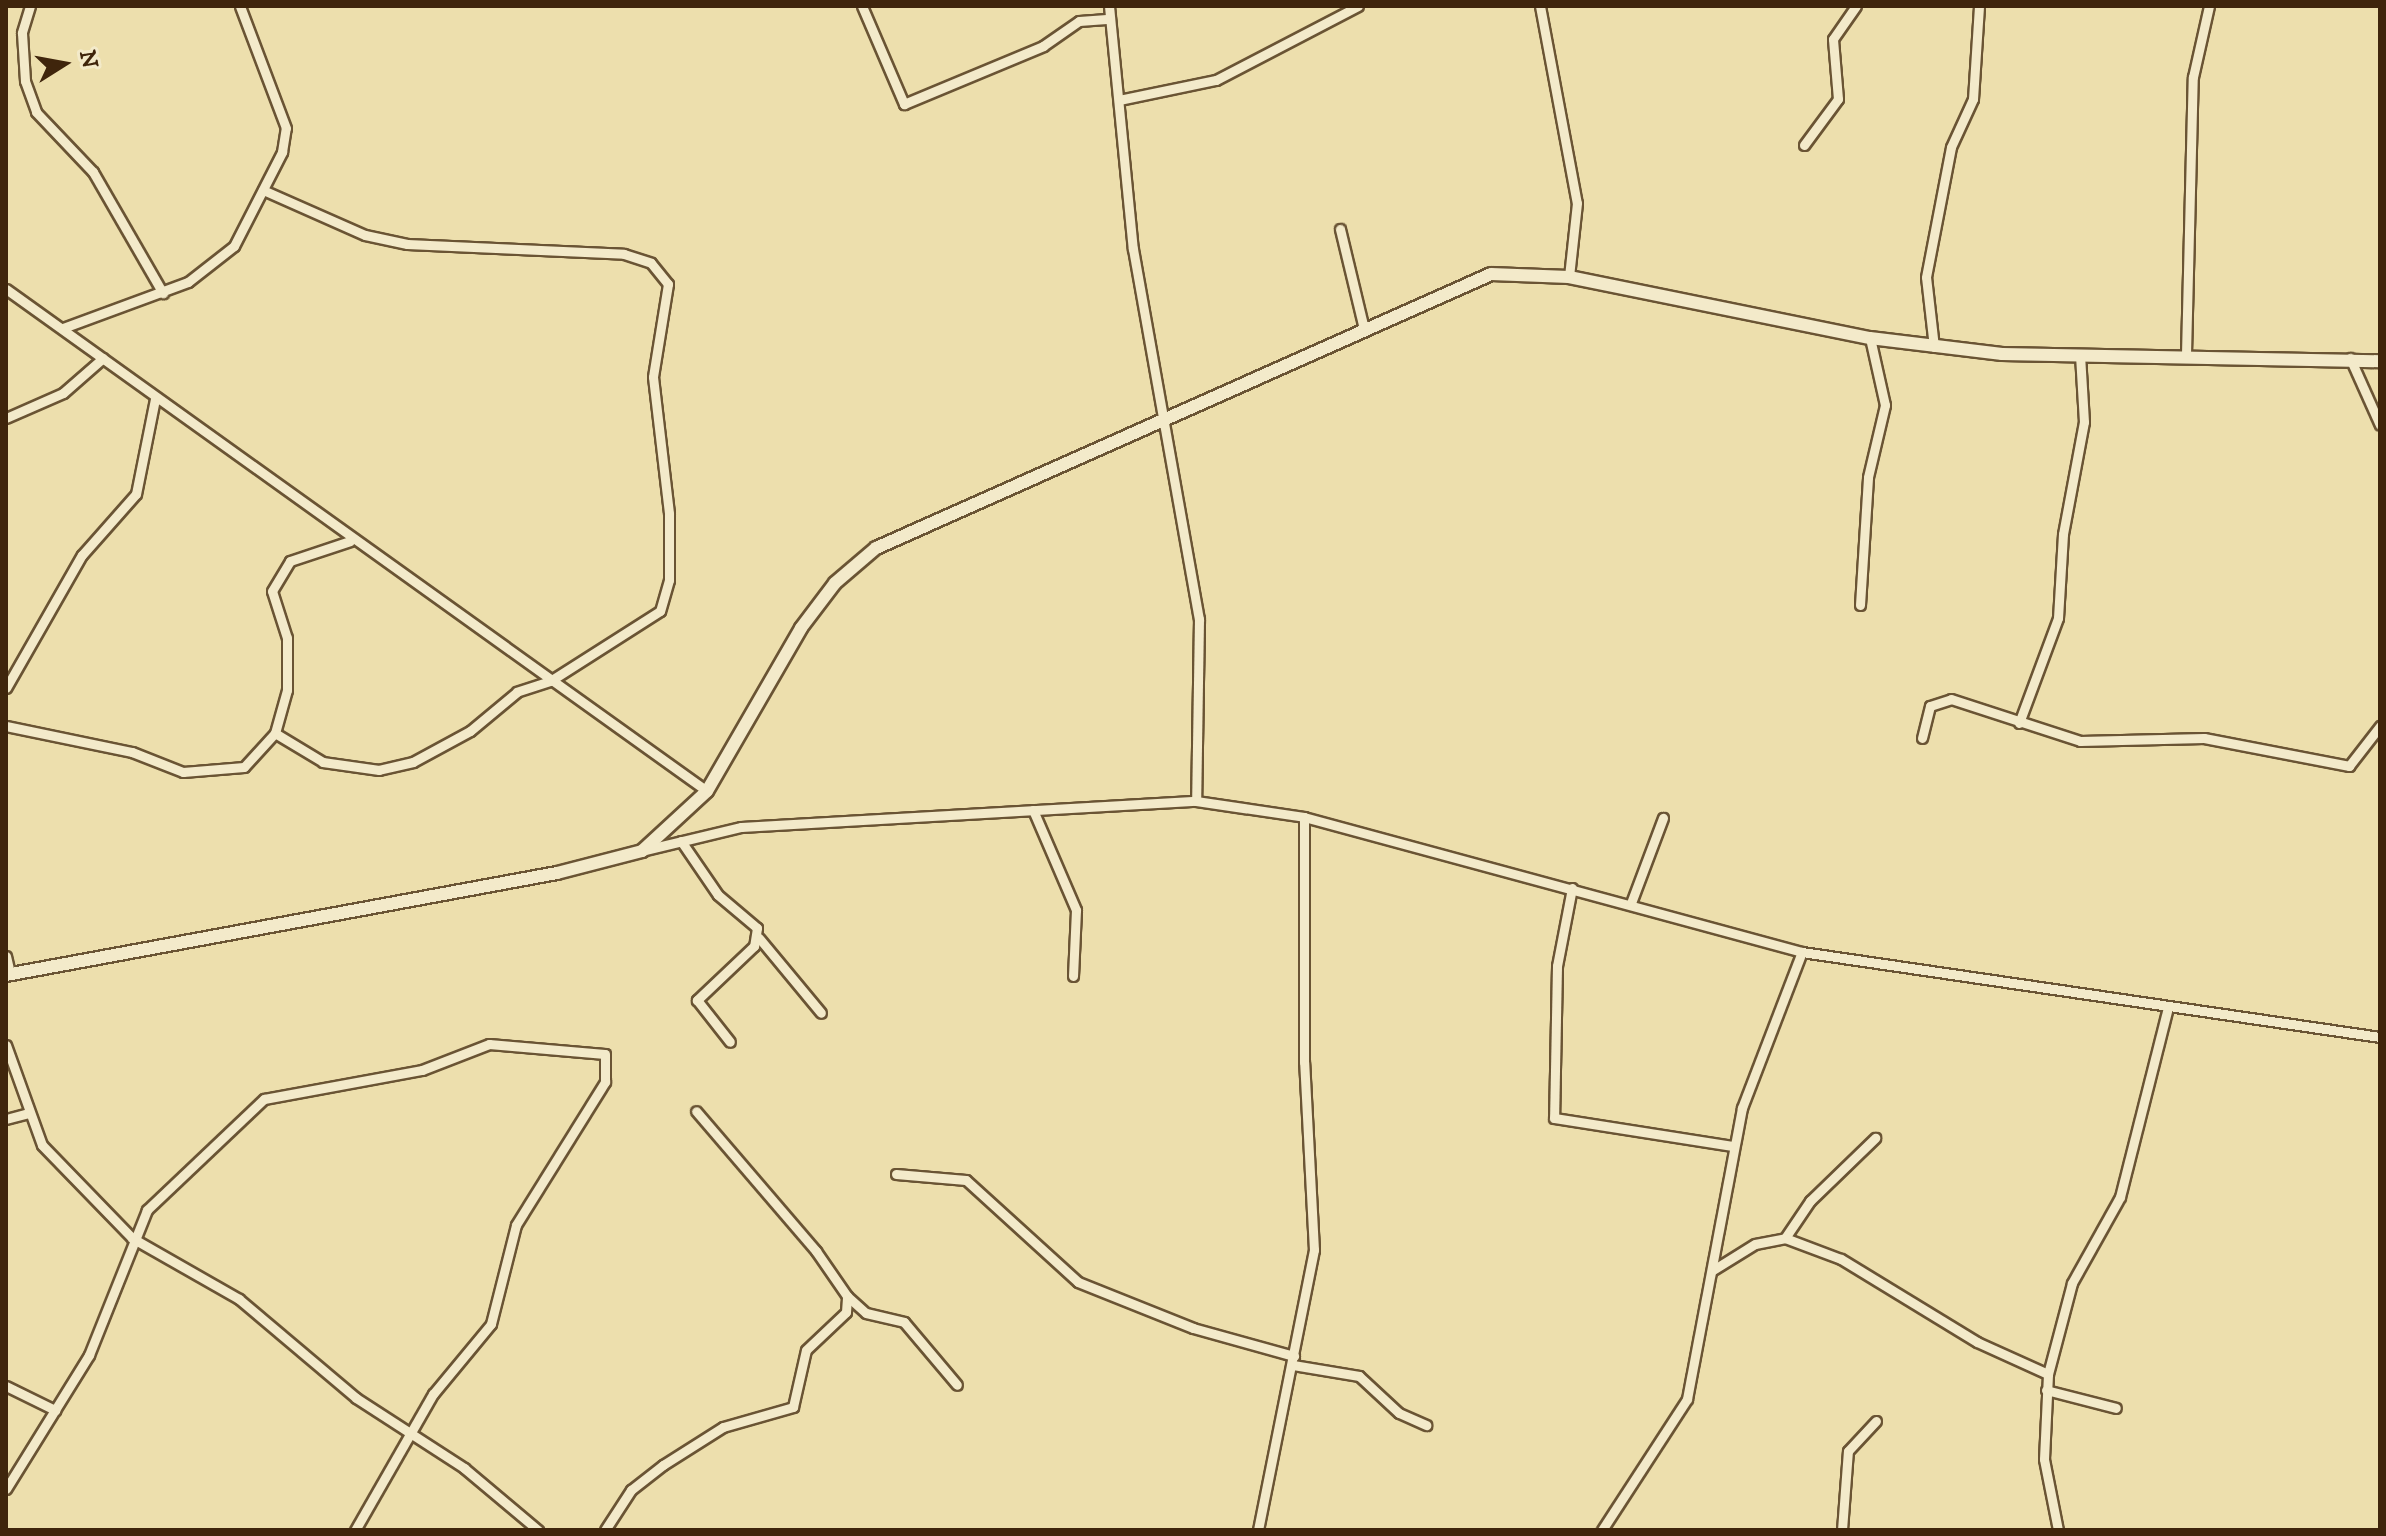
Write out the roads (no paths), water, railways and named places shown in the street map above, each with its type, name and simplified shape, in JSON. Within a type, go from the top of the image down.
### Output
[{"type":"main road","points":[[8,974],[571,870],[642,851],[707,791],[801,628],[835,583],[876,548],[1167,415],[1491,274],[1569,277],[1870,338],[1934,347],[2080,355],[2186,354],[2380,361]]},
{"type":"street","points":[[30,6],[24,65],[36,112],[93,172],[163,293]]},
{"type":"street","points":[[63,328],[163,293],[229,255],[263,190],[286,128],[240,6]]},
{"type":"street","points":[[862,6],[904,104],[1043,46],[1079,21],[1110,19]]},
{"type":"street","points":[[1109,6],[1133,249],[1167,415],[1199,619],[1196,801]]},
{"type":"street","points":[[1119,100],[1216,80],[1358,6]]},
{"type":"street","points":[[1540,6],[1577,203],[1569,277]]},
{"type":"street","points":[[1804,145],[1838,99],[1833,39],[1856,6]]},
{"type":"street","points":[[1934,347],[1926,277],[1951,147],[1973,99],[1979,6]]},
{"type":"street","points":[[2186,354],[2193,77],[2209,6]]},
{"type":"street","points":[[263,190],[328,223],[407,244],[595,250],[651,263],[664,274],[652,410],[669,514],[666,600],[550,681],[517,692],[444,748],[379,770],[323,762],[275,733]]},
{"type":"street","points":[[1340,229],[1364,329]]},
{"type":"street","points":[[6,289],[350,541],[707,791]]},
{"type":"street","points":[[1860,605],[1868,477],[1885,405],[1870,338]]},
{"type":"street","points":[[2019,723],[2056,628],[2063,534],[2082,446],[2080,355]]},
{"type":"street","points":[[6,418],[63,393],[103,358]]},
{"type":"street","points":[[2350,358],[2380,425]]},
{"type":"street","points":[[6,688],[82,555],[136,494],[155,399]]},
{"type":"street","points":[[6,726],[208,773],[244,767],[275,733],[288,656],[272,591],[290,561],[350,541]]},
{"type":"street","points":[[1922,738],[1930,706],[1942,700],[1986,707],[2019,723],[2080,741],[2204,738],[2343,766],[2355,762],[2380,726]]},
{"type":"street","points":[[642,851],[741,827],[1196,801],[1304,817],[1631,903],[1802,952],[2380,1037]]},
{"type":"street","points":[[1033,810],[1076,910],[1073,976]]},
{"type":"street","points":[[1258,1530],[1314,1250],[1304,1062],[1304,817]]},
{"type":"street","points":[[1631,903],[1663,818]]},
{"type":"street","points":[[681,841],[821,1013]]},
{"type":"street","points":[[1572,888],[1557,966],[1554,1118],[1733,1146]]},
{"type":"street","points":[[730,1042],[697,1000],[759,938]]},
{"type":"street","points":[[1602,1530],[1687,1399],[1713,1270],[1733,1146],[1802,952]]},
{"type":"street","points":[[6,956],[8,974]]},
{"type":"street","points":[[2058,1530],[2044,1459],[2048,1374],[2072,1283],[2120,1197],[2168,1007]]},
{"type":"street","points":[[6,1489],[89,1355],[132,1238],[167,1189],[264,1099],[422,1070],[489,1044],[605,1054],[605,1082],[516,1225],[491,1324],[447,1372],[412,1440],[379,1479],[355,1530]]},
{"type":"street","points":[[6,1045],[42,1145],[132,1238],[239,1299],[412,1440],[464,1468],[538,1530]]},
{"type":"street","points":[[696,1111],[847,1296],[866,1313],[904,1322],[957,1385]]},
{"type":"street","points":[[6,1119],[29,1113]]},
{"type":"street","points":[[1785,1238],[1810,1201],[1875,1138]]},
{"type":"street","points":[[896,1174],[966,1180],[1078,1282],[1193,1328],[1294,1360],[1359,1376],[1399,1413],[1426,1425]]},
{"type":"street","points":[[1713,1270],[1755,1244],[1785,1238],[1841,1259],[1968,1337],[2048,1374]]},
{"type":"street","points":[[605,1530],[631,1490],[663,1465],[723,1427],[793,1407],[806,1350],[846,1312],[847,1296]]},
{"type":"street","points":[[6,1386],[55,1410]]},
{"type":"street","points":[[2046,1390],[2116,1408]]},
{"type":"street","points":[[1842,1530],[1848,1451],[1876,1421]]}]
